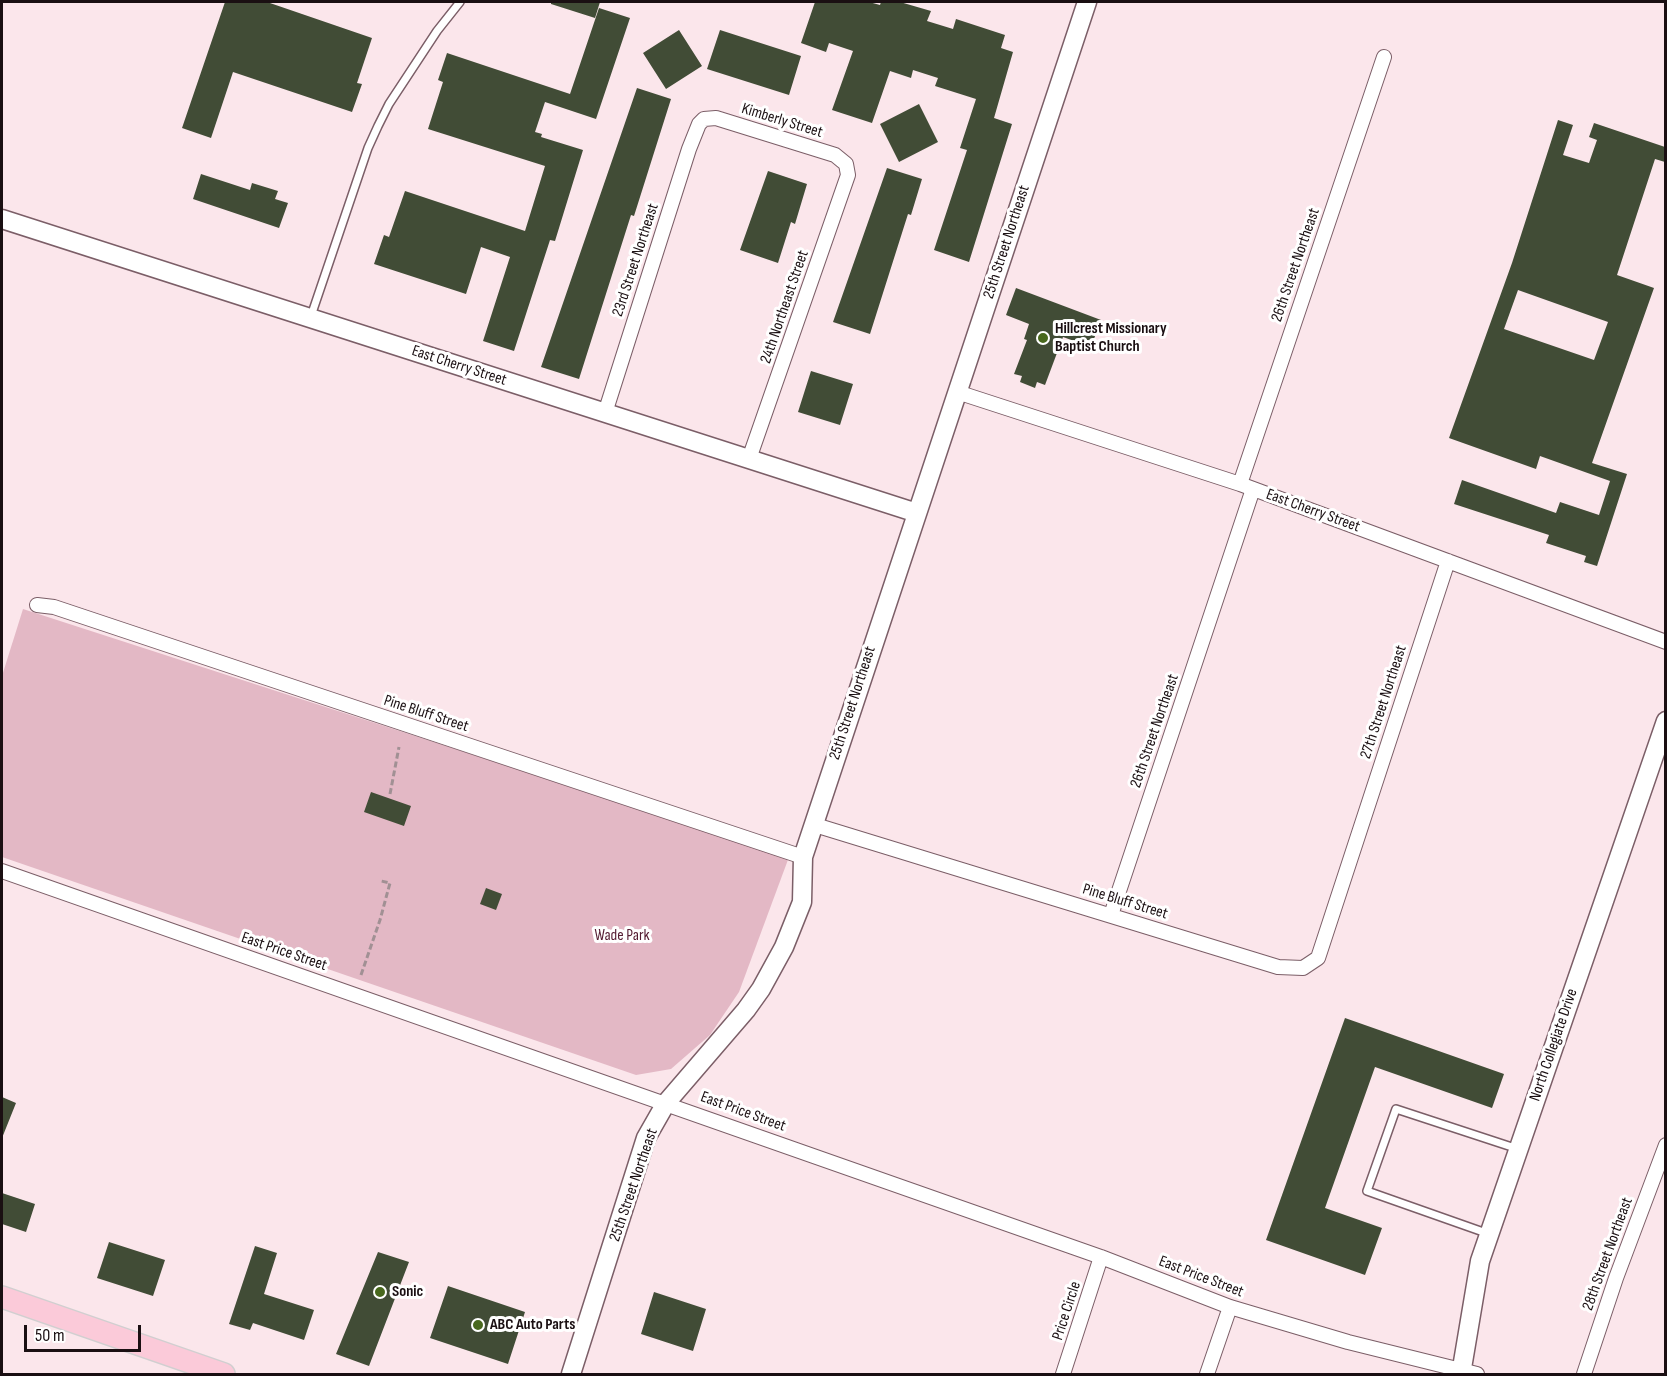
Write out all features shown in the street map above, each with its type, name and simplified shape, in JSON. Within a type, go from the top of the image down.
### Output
[{"type":"main road","points":[[2,1297],[222,1374]]},
{"type":"street","name":"25th Street Northeast","points":[[571,1374],[646,1138],[666,1103],[746,1010],[760,989],[784,947],[802,902],[803,857],[1087,2]]},
{"type":"street","name":"26th Street Northeast","points":[[1111,915],[1384,57]]},
{"type":"street","name":"Kimberly Street","points":[[704,119],[716,118],[836,155],[846,164]]},
{"type":"street","name":"23rd Street Northeast","points":[[605,413],[689,149],[699,124],[704,119]]},
{"type":"street","name":"24th Northeast Street","points":[[749,459],[848,175],[846,164]]},
{"type":"street","name":"East Cherry Street","points":[[2,219],[916,513]]},
{"type":"street","name":"East Cherry Street","points":[[957,392],[1247,487],[1665,642]]},
{"type":"street","name":"27th Street Northeast","points":[[1351,853],[1448,561]]},
{"type":"street","name":"Pine Bluff Street","points":[[37,605],[54,607],[803,857]]},
{"type":"street","name":"North Collegiate Drive","points":[[1466,1373],[1480,1261],[1665,721]]},
{"type":"street","name":"Pine Bluff Street","points":[[815,825],[1278,967],[1303,968],[1318,958],[1351,853]]},
{"type":"street","name":"East Price Street","points":[[2,871],[1101,1257],[1230,1307],[1348,1342],[1466,1373]]},
{"type":"street","name":"28th Street Northeast","points":[[1584,1374],[1616,1278],[1665,1145]]},
{"type":"street","name":"Price Circle","points":[[1064,1374],[1101,1257]]},
{"type":"street","points":[[1207,1374],[1230,1307]]},
{"type":"lane","points":[[310,318],[368,148],[388,104],[460,2]]},
{"type":"lane","points":[[1489,1234],[1367,1191],[1396,1109],[1518,1149]]},
{"type":"path","points":[[390,794],[399,747]]},
{"type":"path","points":[[361,975],[390,883],[381,881]]},
{"type":"green space","name":"Wade Park","points":[[23,609],[789,857],[739,992],[710,1035],[671,1069],[636,1075],[2,857],[2,676]]},
{"type":"building","points":[[225,2],[267,2],[372,38],[357,83],[362,84],[352,112],[233,72],[211,138],[182,128]]},
{"type":"building","points":[[551,2],[600,2],[595,18],[551,4]]},
{"type":"building","points":[[815,2],[869,2],[880,5],[881,2],[900,2],[931,11],[927,21],[953,29],[956,19],[1005,35],[1001,48],[1013,52],[994,118],[1012,124],[969,262],[934,250],[967,150],[960,148],[976,99],[935,86],[938,78],[913,70],[911,78],[890,71],[872,123],[832,110],[853,51],[829,43],[826,52],[801,43]]},
{"type":"building","points":[[599,8],[630,18],[596,119],[545,102],[535,132],[542,134],[541,137],[583,150],[555,241],[550,240],[514,351],[483,341],[510,257],[481,247],[466,294],[374,264],[384,235],[389,237],[405,191],[525,231],[545,166],[428,129],[443,82],[438,80],[447,53],[570,94]]},
{"type":"building","points":[[679,30],[702,66],[666,89],[643,53]]},
{"type":"building","points":[[720,30],[801,56],[789,95],[707,69]]},
{"type":"building","points":[[637,88],[671,99],[579,379],[541,367]]},
{"type":"building","points":[[919,104],[938,142],[899,162],[880,124]]},
{"type":"building","points":[[1558,120],[1573,125],[1563,155],[1589,163],[1597,140],[1589,137],[1594,123],[1665,147],[1665,162],[1655,159],[1617,275],[1654,288],[1592,463],[1627,474],[1597,566],[1584,562],[1586,556],[1546,543],[1549,535],[1454,504],[1462,480],[1556,513],[1560,502],[1599,515],[1610,481],[1540,456],[1536,469],[1449,438],[1512,263]],"holes":[[[1518,290],[1608,322],[1594,360],[1504,329]]]},
{"type":"building","points":[[887,168],[922,179],[911,215],[908,214],[870,334],[833,322]]},
{"type":"building","points":[[768,171],[807,184],[795,224],[791,222],[778,263],[740,250]]},
{"type":"building","points":[[201,174],[250,190],[252,183],[278,191],[275,199],[288,203],[279,228],[193,199]]},
{"type":"building","name":"Hillcrest Missionary Baptist Church","points":[[1016,288],[1101,320],[1091,347],[1063,337],[1045,385],[1037,382],[1035,388],[1020,382],[1022,376],[1014,374],[1027,340],[1024,339],[1029,324],[1006,315]]},
{"type":"building","points":[[811,371],[853,384],[840,425],[798,412]]},
{"type":"building","points":[[371,792],[411,806],[404,826],[364,812]]},
{"type":"building","points":[[486,888],[502,894],[496,910],[480,904]]},
{"type":"building","points":[[1345,1018],[1504,1074],[1492,1108],[1375,1067],[1325,1208],[1382,1228],[1365,1275],[1266,1240]]},
{"type":"building","points":[[2,1097],[16,1103],[2,1138]]},
{"type":"building","points":[[2,1193],[35,1204],[26,1232],[2,1224]]},
{"type":"building","points":[[109,1242],[165,1260],[153,1296],[97,1278]]},
{"type":"building","points":[[255,1246],[277,1253],[264,1294],[314,1310],[304,1340],[253,1323],[250,1330],[229,1324]]},
{"type":"building","name":"Sonic","points":[[378,1252],[409,1262],[369,1366],[336,1354]]},
{"type":"building","name":"ABC Auto Parts","points":[[448,1286],[525,1312],[508,1364],[430,1338]]},
{"type":"building","points":[[654,1292],[706,1309],[693,1351],[641,1334]]},
{"type":"place","name":"Hillcrest Missionary Baptist Church","points":[[1043,338]]},
{"type":"place","name":"Sonic","points":[[380,1292]]},
{"type":"place","name":"ABC Auto Parts","points":[[478,1325]]}]
